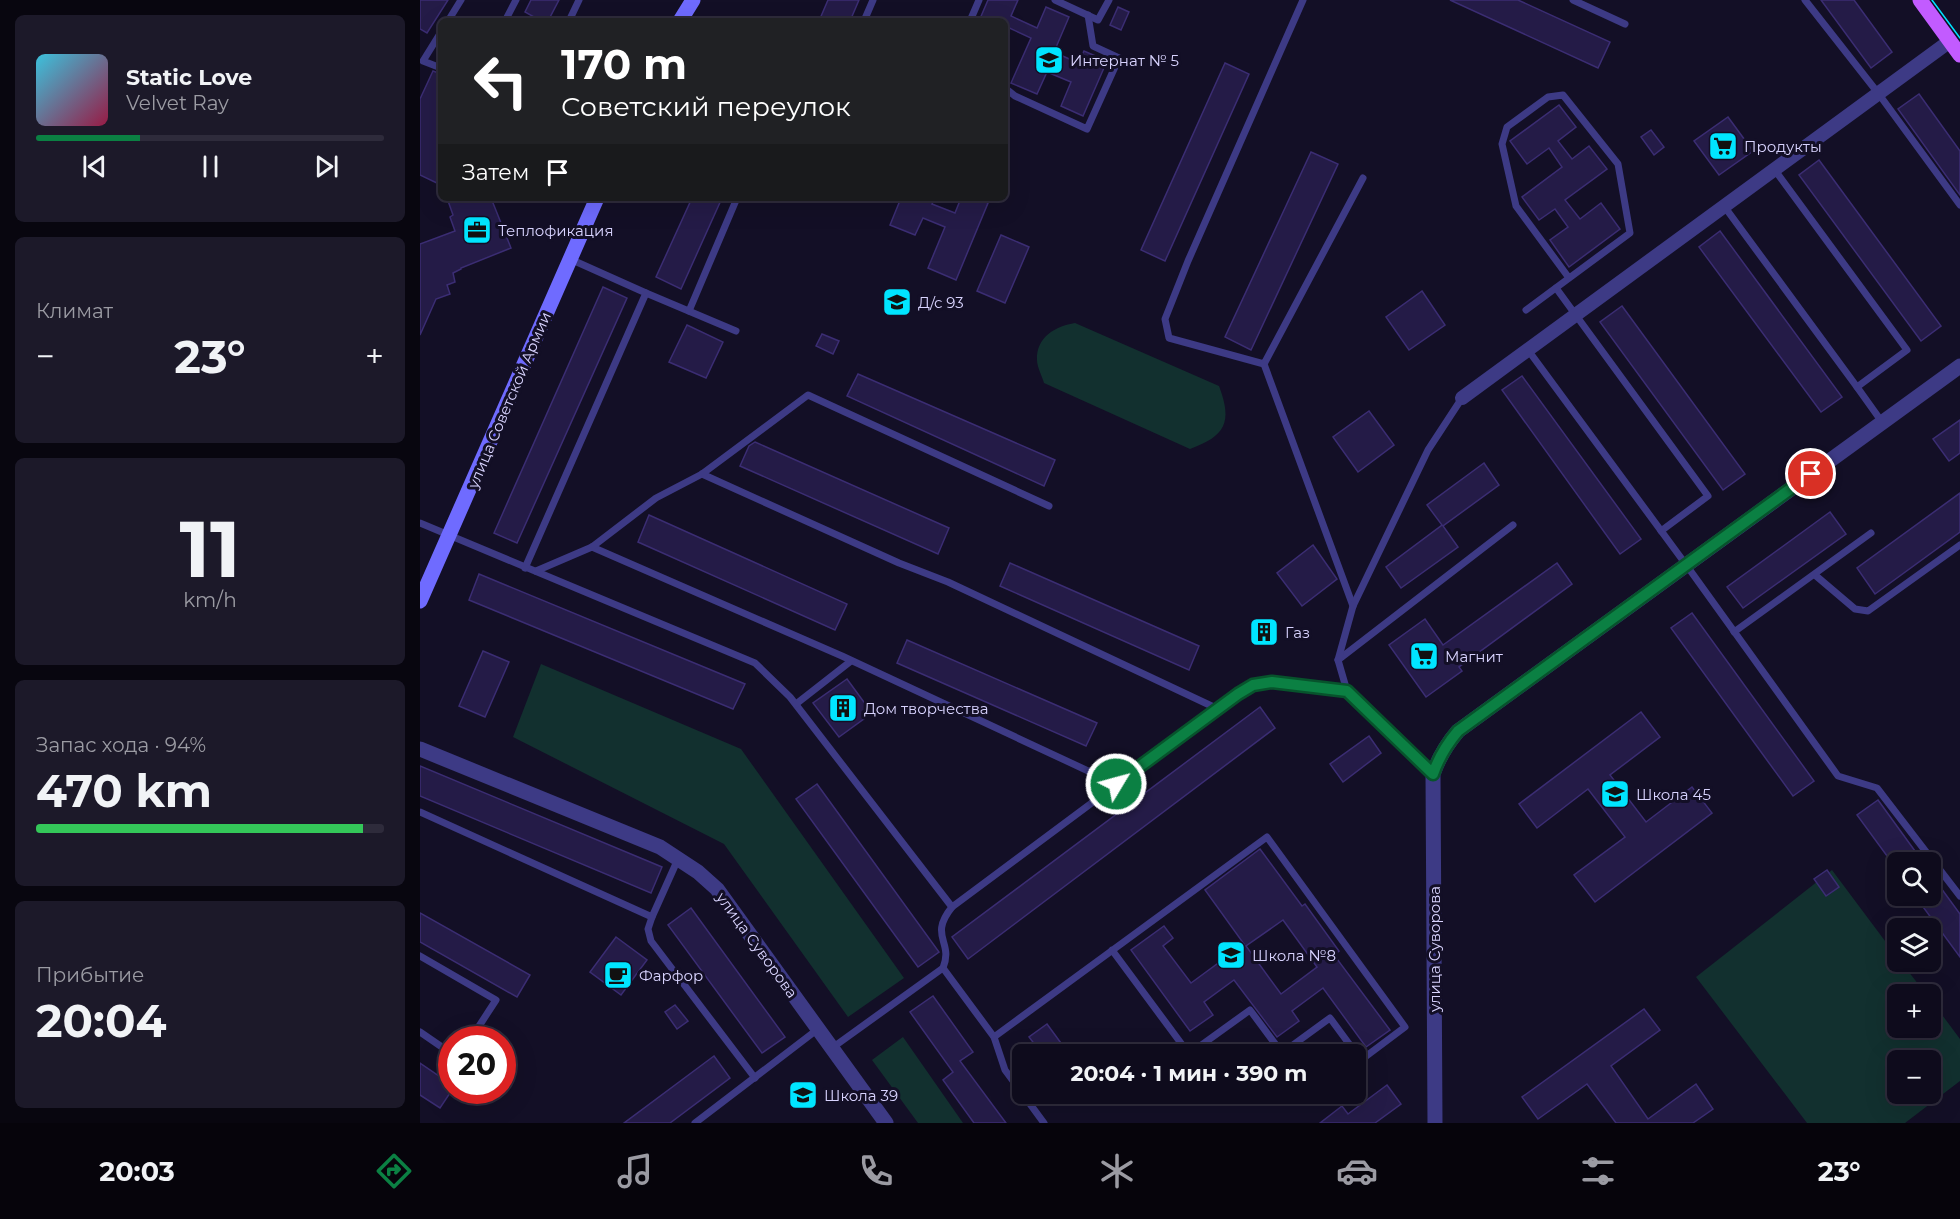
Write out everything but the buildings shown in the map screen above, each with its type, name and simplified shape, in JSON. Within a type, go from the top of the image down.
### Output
[{"type":"main road","points":[[682,18],[693,0]]},
{"type":"main road","points":[[1920,0],[1960,55]]},
{"type":"main road","name":"улица Советской Армии","points":[[420,601],[596,201]]},
{"type":"street","points":[[1462,398],[1950,41]]},
{"type":"street","points":[[1433,774],[1443,750],[1458,731],[1960,366]]},
{"type":"street","name":"улица Суворова","points":[[420,749],[660,847],[717,889],[885,1123]]},
{"type":"street","name":"улица Суворова","points":[[1433,774],[1435,1123]]},
{"type":"lane","points":[[450,18],[461,0]]},
{"type":"lane","points":[[507,18],[516,0]]},
{"type":"lane","points":[[570,18],[579,0]]},
{"type":"lane","points":[[865,18],[873,0]]},
{"type":"lane","points":[[971,18],[979,0]]},
{"type":"lane","points":[[1055,0],[1098,20],[1109,0]]},
{"type":"lane","points":[[1264,364],[1168,338],[1165,319],[1188,261],[1303,0]]},
{"type":"lane","points":[[1573,0],[1625,24]]},
{"type":"lane","points":[[1805,0],[1878,93],[1960,205]]},
{"type":"lane","points":[[1008,90],[1015,96],[1087,129],[1119,58],[1093,46],[1088,15]]},
{"type":"lane","points":[[438,36],[423,54],[423,61],[438,67]]},
{"type":"lane","points":[[1526,310],[1630,233],[1618,164],[1563,95],[1548,97],[1507,127],[1502,144],[1516,206],[1569,278]]},
{"type":"lane","points":[[1774,170],[1907,350],[1857,387]]},
{"type":"lane","points":[[1353,606],[1264,364],[1363,178]]},
{"type":"lane","points":[[689,311],[736,201]]},
{"type":"lane","points":[[1724,206],[1882,422]]},
{"type":"lane","points":[[570,259],[736,331]]},
{"type":"lane","points":[[1556,288],[1708,496],[1661,531]]},
{"type":"lane","points":[[525,568],[646,293]]},
{"type":"lane","points":[[1528,350],[1838,776],[1877,788],[1960,896]]},
{"type":"lane","points":[[536,571],[592,547],[656,498],[702,474],[808,395],[1049,506]]},
{"type":"lane","points":[[1433,774],[1347,691],[1338,660],[1353,606],[1428,450],[1462,398]]},
{"type":"lane","points":[[702,474],[899,563],[948,582],[1218,709]]},
{"type":"lane","points":[[420,524],[754,663],[796,704],[952,907]]},
{"type":"lane","points":[[1338,660],[1513,525]]},
{"type":"lane","points":[[1734,632],[1870,533]]},
{"type":"lane","points":[[1815,575],[1855,609],[1868,612],[1960,545]]},
{"type":"lane","points":[[592,547],[851,661],[1116,784]]},
{"type":"lane","points":[[796,704],[851,661]]},
{"type":"lane","points":[[832,1048],[943,968],[948,957],[940,930],[945,915],[952,907],[1238,694],[1253,685],[1272,682],[1347,691]]},
{"type":"lane","points":[[420,812],[652,917]]},
{"type":"lane","points":[[994,1036],[1267,837],[1405,1027],[1361,1060],[1330,1018],[1282,1053],[1250,1010],[1189,1054],[1112,950]]},
{"type":"lane","points":[[678,859],[648,929],[651,941],[755,1078]]},
{"type":"lane","points":[[420,956],[496,1000],[479,1026]]},
{"type":"lane","points":[[943,968],[994,1036],[1005,1070],[1044,1123]]},
{"type":"lane","points":[[695,1123],[818,1029]]},
{"type":"lane","points":[[420,1032],[438,1044]]},
{"type":"green space","points":[[1075,323],[1219,386],[1225,419],[1218,433],[1190,449],[1044,383],[1037,363],[1040,345],[1054,330]]},
{"type":"green space","points":[[541,664],[741,749],[904,978],[848,1017],[724,844],[513,737]]},
{"type":"green space","points":[[1832,870],[1887,944],[1887,972],[1909,972],[1918,984],[1887,984],[1887,1038],[1941,1038],[1941,1013],[1960,1039],[1960,1081],[1941,1096],[1941,1050],[1887,1050],[1887,1104],[1930,1104],[1905,1123],[1807,1123],[1696,977]]},
{"type":"green space","points":[[903,1037],[963,1123],[918,1123],[872,1060]]},
{"type":"tram line","points":[[1932,0],[1960,38]]},
{"type":"place","name":"Интернат № 5","points":[[1049,60]]},
{"type":"place","name":"Продукты","points":[[1723,146]]},
{"type":"place","name":"Теплофикация","points":[[477,230]]},
{"type":"place","name":"Д/с 93","points":[[897,302]]},
{"type":"place","name":"Газ","points":[[1264,632]]},
{"type":"place","name":"Магнит","points":[[1424,656]]},
{"type":"place","name":"Дом творчества","points":[[843,708]]},
{"type":"place","name":"Школа 45","points":[[1615,794]]},
{"type":"place","name":"Школа №8","points":[[1231,955]]},
{"type":"place","name":"Фарфор","points":[[618,975]]},
{"type":"place","name":"Школа 39","points":[[803,1095]]},
{"type":"route","points":[[1116,784],[1238,694],[1253,685],[1272,682],[1347,691],[1433,774],[1439,756],[1458,731],[1811,474]]}]
